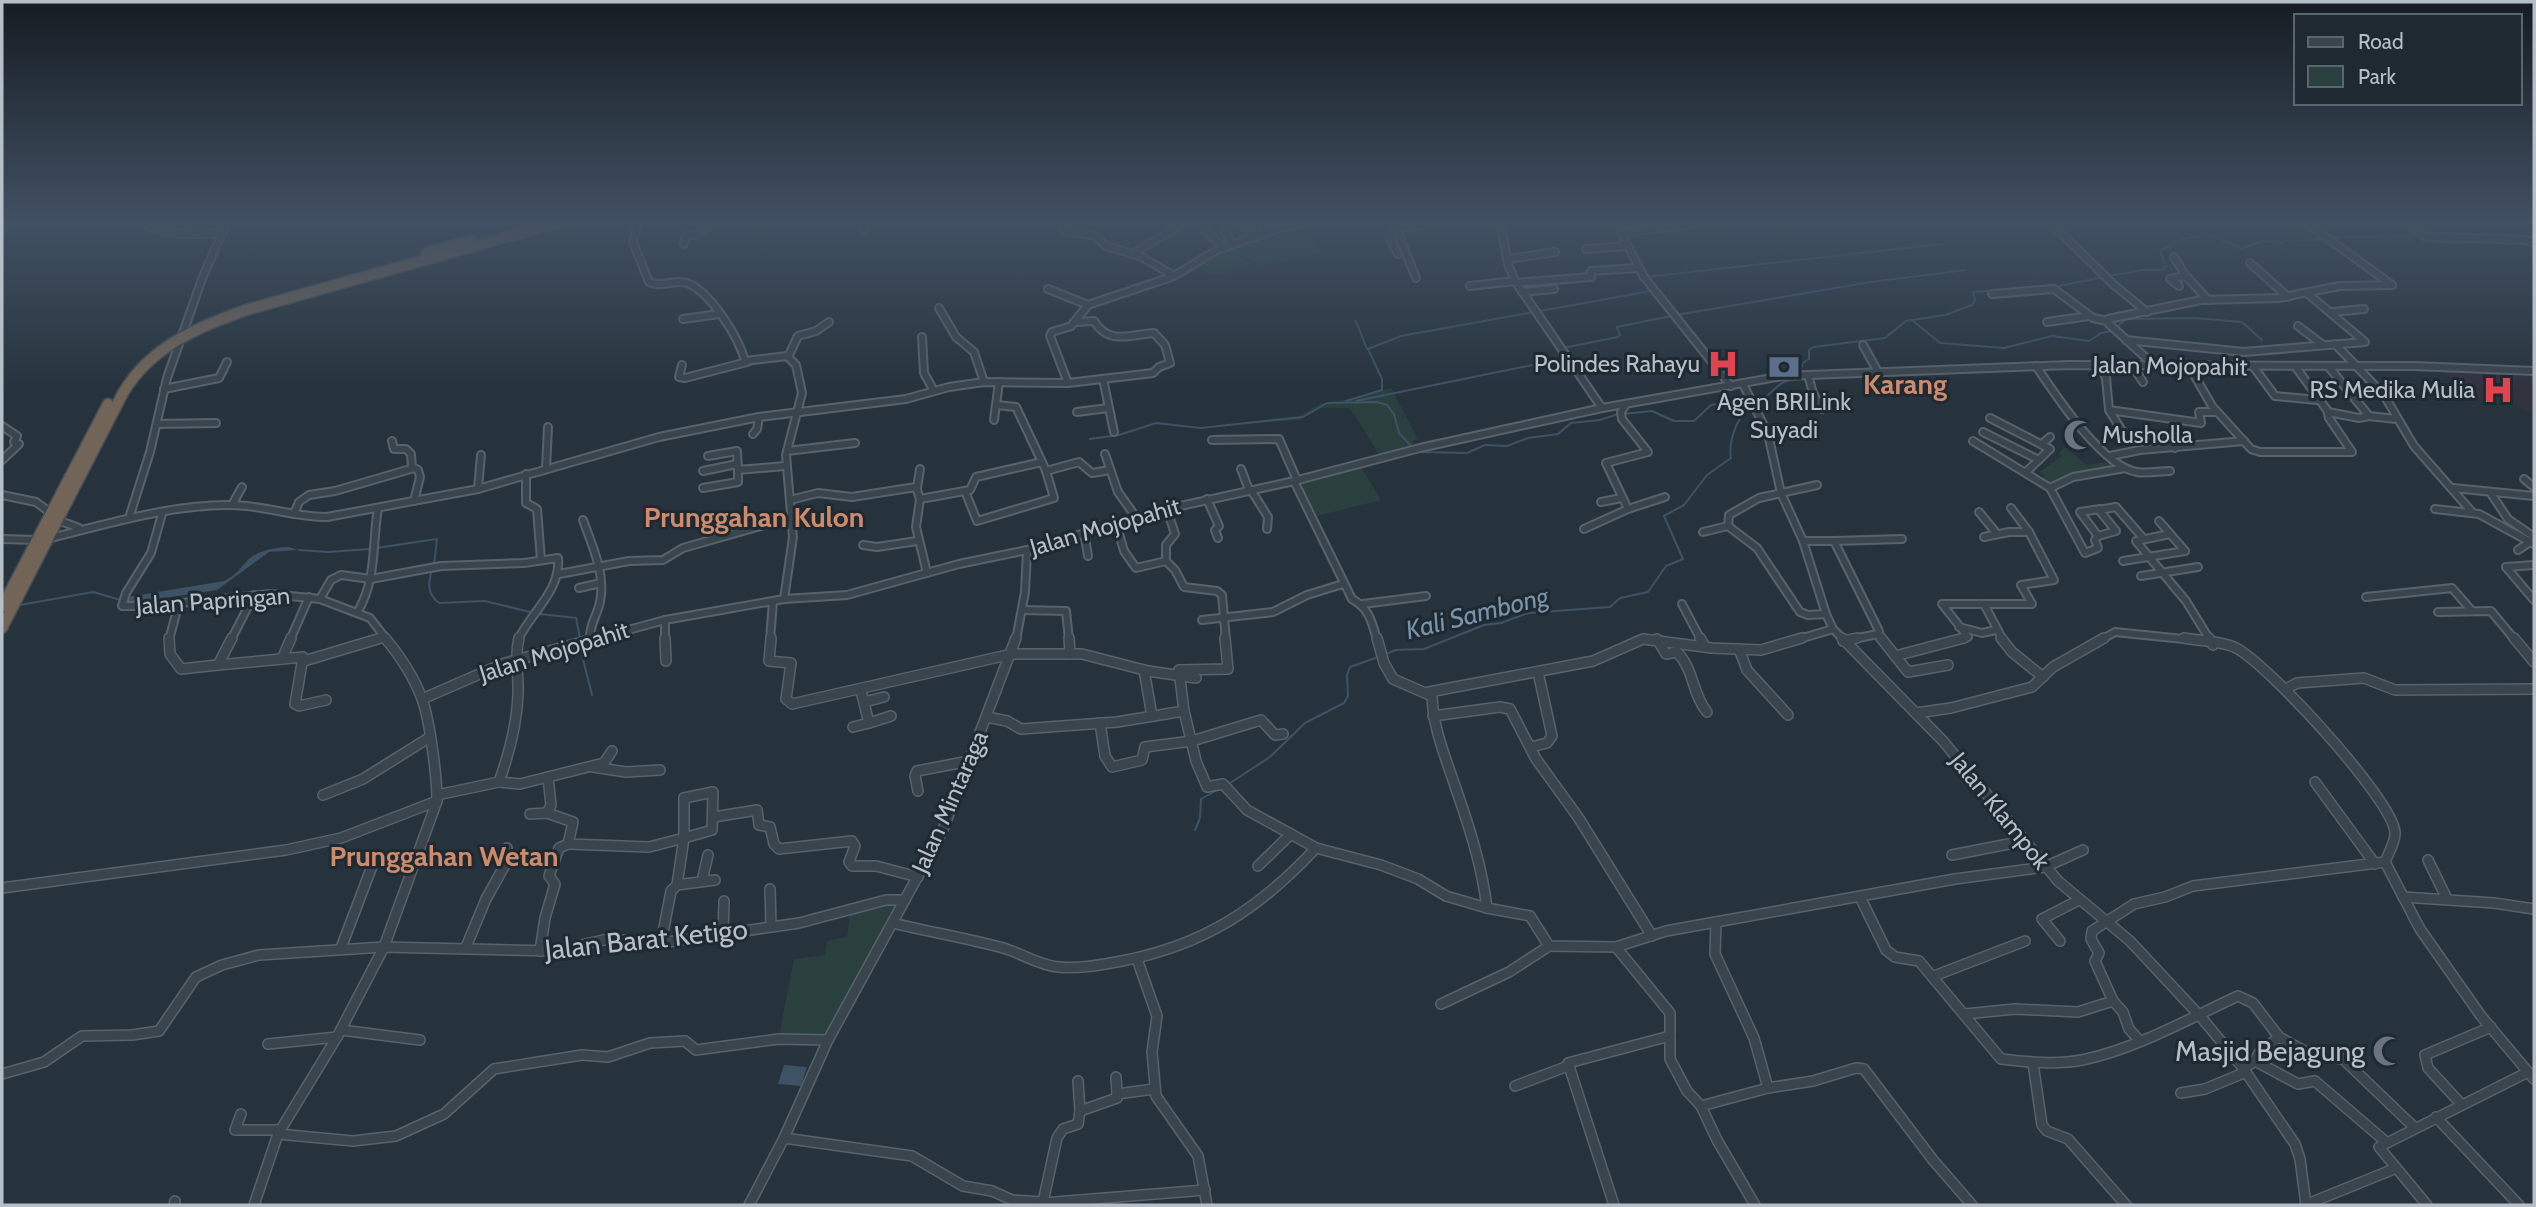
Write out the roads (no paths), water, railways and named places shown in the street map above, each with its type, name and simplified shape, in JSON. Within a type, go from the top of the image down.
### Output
[{"type":"highway","points":[[2,628],[95,427],[133,366],[149,352],[230,310],[341,277]]},
{"type":"highway","points":[[183,335],[246,310],[364,277]]},
{"type":"highway","points":[[2,607],[41,541]]},
{"type":"street","points":[[129,518],[157,424],[164,389],[203,277]]},
{"type":"street","points":[[647,277],[655,285],[684,282],[701,290],[740,343],[747,362]]},
{"type":"street","points":[[1068,383],[1050,336],[1075,321],[1088,305],[1170,277]]},
{"type":"street","points":[[1514,277],[1602,408]]},
{"type":"street","points":[[1470,286],[1587,277]]},
{"type":"street","points":[[1645,277],[1731,386]]},
{"type":"street","points":[[2108,277],[2147,312]]},
{"type":"street","points":[[2179,277],[2171,279],[2179,286]]},
{"type":"street","points":[[2187,277],[2208,300]]},
{"type":"street","points":[[2266,277],[2287,297]]},
{"type":"street","points":[[2108,323],[2118,316],[2208,300],[2287,297],[2340,286],[2392,285],[2381,277]]},
{"type":"street","points":[[1048,289],[1088,305]]},
{"type":"street","points":[[1522,292],[1554,289]]},
{"type":"street","points":[[1992,294],[2057,289],[2089,316],[2108,323],[2155,366]]},
{"type":"street","points":[[2126,340],[2233,352],[2365,342],[2307,293]]},
{"type":"street","points":[[939,308],[956,337],[974,352],[984,382]]},
{"type":"street","points":[[2332,312],[2364,309]]},
{"type":"street","points":[[683,319],[719,314]]},
{"type":"street","points":[[2047,322],[2089,316]]},
{"type":"street","points":[[2,539],[41,541],[129,518],[232,505],[273,509],[316,518],[478,489],[659,437],[759,417],[906,400],[934,391],[984,382],[1068,383],[1103,379],[1155,372],[1159,367],[1170,363],[1165,345],[1154,333],[1109,337],[1102,334],[1096,321],[1075,321]]},
{"type":"street","points":[[788,357],[798,337],[816,331],[829,322]]},
{"type":"street","points":[[2298,326],[2323,345]]},
{"type":"street","points":[[922,337],[924,373],[934,391]]},
{"type":"street","points":[[2335,344],[2384,395],[2420,453],[2472,512]]},
{"type":"street","points":[[1863,345],[1878,372]]},
{"type":"street","points":[[682,365],[679,377],[685,378],[747,362],[788,357]]},
{"type":"street","points":[[784,599],[792,556],[792,517],[785,466],[799,413],[802,384],[796,365],[788,357]]},
{"type":"street","points":[[164,389],[219,378],[227,362]]},
{"type":"street","points":[[2100,365],[2106,378],[2109,410],[2124,434],[2157,436],[2171,442],[2175,448]]},
{"type":"street","name":"Jalan Mojopahit","points":[[422,699],[469,677],[517,660],[665,620],[784,599],[847,595],[1027,550],[1136,517],[1295,480],[1420,447],[1602,408],[1796,375],[2100,365],[2357,366],[2534,371]]},
{"type":"street","points":[[2132,365],[2143,382]]},
{"type":"street","points":[[2036,366],[2080,430],[2125,468],[2137,472],[2170,471]]},
{"type":"street","points":[[2189,366],[2217,412],[2251,449],[2260,452],[2352,452],[2295,366]]},
{"type":"street","points":[[2253,366],[2275,396],[2317,400]]},
{"type":"street","points":[[2328,366],[2369,416]]},
{"type":"street","points":[[1807,375],[1822,410]]},
{"type":"street","points":[[1103,379],[1114,432]]},
{"type":"street","points":[[994,420],[999,382]]},
{"type":"street","name":"Jalan Klampok","points":[[1743,384],[1768,434],[1781,493],[1803,541],[1833,629],[1955,754],[2045,867],[2079,900],[2140,950],[2200,1016],[2244,1070],[2300,1154],[2301,1188],[2305,1205]]},
{"type":"street","points":[[1626,404],[1621,414],[1648,452],[1606,463],[1628,509]]},
{"type":"street","points":[[965,491],[973,517],[978,521],[1055,497],[1016,406],[997,405]]},
{"type":"street","points":[[1077,412],[1108,408]]},
{"type":"street","points":[[2109,410],[2201,423],[2199,412],[2217,412]]},
{"type":"street","points":[[2328,412],[2359,418],[2396,418]]},
{"type":"street","points":[[753,434],[759,417]]},
{"type":"street","points":[[1990,418],[2050,449],[2026,472]]},
{"type":"street","points":[[157,424],[216,423]]},
{"type":"street","points":[[2,426],[17,436],[14,442],[19,444],[2,460]]},
{"type":"street","points":[[546,468],[548,427]]},
{"type":"street","points":[[1983,432],[2039,460]]},
{"type":"street","points":[[2042,444],[2050,437]]},
{"type":"street","points":[[1212,440],[1279,439],[1295,480],[1352,599],[1363,604],[1426,596]]},
{"type":"street","points":[[392,441],[394,449],[406,449],[411,454],[412,468]]},
{"type":"street","points":[[1973,441],[2050,488],[2087,553],[2098,548],[2095,540],[2098,536],[2116,531],[2099,509]]},
{"type":"street","points":[[2110,456],[2140,450],[2244,441]]},
{"type":"street","points":[[787,451],[855,443]]},
{"type":"street","points":[[704,488],[738,481],[737,451],[708,456]]},
{"type":"street","points":[[1105,454],[1121,498],[1136,517]]},
{"type":"street","points":[[478,489],[481,458]]},
{"type":"street","points":[[920,499],[965,491],[973,488],[975,477],[1042,462]]},
{"type":"street","points":[[1046,471],[1080,462],[1092,472],[1110,470]]},
{"type":"street","points":[[703,471],[785,466]]},
{"type":"street","points":[[294,514],[299,502],[306,496],[412,468],[420,473],[414,501]]},
{"type":"street","points":[[2050,488],[2074,477],[2125,468]]},
{"type":"street","points":[[920,469],[920,499],[915,522],[917,541],[927,573]]},
{"type":"street","points":[[1241,469],[1250,490],[1268,517],[1267,529]]},
{"type":"street","points":[[526,474],[526,503],[538,511],[541,561]]},
{"type":"street","points":[[2524,479],[2534,487]]},
{"type":"street","points":[[1728,526],[1729,515],[1759,498],[1817,485]]},
{"type":"street","points":[[232,505],[242,487]]},
{"type":"street","points":[[789,494],[818,493],[852,497],[918,488]]},
{"type":"street","points":[[2453,488],[2534,496]]},
{"type":"street","points":[[2490,492],[2508,519],[2533,541]]},
{"type":"street","points":[[2,495],[37,502],[80,529]]},
{"type":"street","points":[[1584,529],[1628,509],[1665,497]]},
{"type":"street","points":[[1601,502],[1622,498]]},
{"type":"street","points":[[1207,499],[1219,526],[1215,530],[1218,538]]},
{"type":"street","points":[[358,611],[365,601],[371,579],[375,551],[373,533],[378,508]]},
{"type":"street","points":[[1895,656],[1968,636],[1942,604],[2032,604],[2021,585],[2054,580],[2029,532],[2011,508]]},
{"type":"street","points":[[2098,536],[2080,514],[2082,511],[2119,508],[2143,538]]},
{"type":"street","points":[[1167,509],[1175,534],[1166,545],[1166,561],[1175,570],[1184,587],[1221,593],[1228,669],[1179,670],[1184,710],[1205,786],[1226,787],[1247,810],[1316,848],[1381,865],[1418,879],[1446,896],[1487,908],[1530,916],[1549,946]]},
{"type":"street","points":[[2435,509],[2472,512],[2488,517],[2533,541]]},
{"type":"street","points":[[1979,512],[1997,534]]},
{"type":"street","name":"Jalan Papringan","points":[[162,514],[151,552],[126,593],[122,601],[123,607],[254,595],[309,597],[367,615],[403,661],[422,699],[430,737],[437,798]]},
{"type":"street","points":[[559,574],[629,561],[663,559],[683,548],[747,532],[765,523],[792,517]]},
{"type":"street","points":[[583,520],[601,583],[600,605],[589,627],[590,641]]},
{"type":"street","points":[[2123,561],[2185,551],[2159,520]]},
{"type":"street","points":[[1116,523],[1124,551],[1136,568],[1166,561]]},
{"type":"street","points":[[1703,532],[1728,526]]},
{"type":"street","points":[[1728,526],[1760,552],[1772,574],[1800,612],[1808,615],[1826,614]]},
{"type":"street","points":[[1084,532],[1088,556]]},
{"type":"street","points":[[1984,537],[2029,532]]},
{"type":"street","points":[[2170,534],[2136,541],[2186,601],[2213,645]]},
{"type":"street","points":[[1803,541],[1902,539]]},
{"type":"street","points":[[863,545],[877,547],[917,541]]},
{"type":"street","points":[[1834,541],[1879,631],[1878,634],[1908,672],[1948,665]]},
{"type":"street","points":[[2518,550],[2533,541]]},
{"type":"street","name":"Jalan Mintaraga","points":[[749,1205],[784,1139],[828,1040],[942,832],[1012,654],[1023,610],[1027,550]]},
{"type":"street","points":[[320,599],[337,576],[349,574],[371,579],[441,566],[558,558],[559,574],[519,639],[518,696],[507,761],[499,782]]},
{"type":"street","points":[[2534,565],[2505,566],[2534,600]]},
{"type":"street","points":[[2141,576],[2197,567]]},
{"type":"street","points":[[579,588],[601,583]]},
{"type":"street","points":[[1202,620],[1273,612],[1307,596],[1343,584]]},
{"type":"street","points":[[2366,597],[2452,588],[2472,611]]},
{"type":"street","points":[[218,665],[254,595]]},
{"type":"street","points":[[282,659],[309,597]]},
{"type":"street","points":[[773,601],[769,662],[791,663],[787,682],[788,702],[792,704],[861,691],[1012,654],[1070,653],[1144,670],[1196,678]]},
{"type":"street","points":[[179,603],[168,633],[171,656],[181,669],[300,657],[304,661]]},
{"type":"street","points":[[1363,604],[1394,681],[1429,691],[1600,660],[1635,641],[1657,639],[1705,647],[1770,649],[1833,629]]},
{"type":"street","points":[[1682,604],[1705,647]]},
{"type":"street","points":[[1984,604],[1996,630],[2012,652],[2043,677]]},
{"type":"street","points":[[1023,610],[1066,611],[1070,653]]},
{"type":"street","points":[[2438,611],[2495,613],[2534,662]]},
{"type":"street","points":[[665,620],[666,661]]},
{"type":"street","points":[[1959,628],[1982,633],[1996,630]]},
{"type":"street","points":[[1916,713],[1951,708],[2032,687],[2058,664],[2117,632],[2190,639],[2241,650],[2272,681],[2286,689],[2344,753],[2392,821],[2396,834],[2380,863]]},
{"type":"street","points":[[1843,641],[1878,634]]},
{"type":"street","points":[[304,661],[385,637]]},
{"type":"street","points":[[1657,639],[1666,654],[1677,652],[1681,655],[1695,680],[1700,706],[1707,712]]},
{"type":"street","points":[[1740,649],[1747,670],[1788,715]]},
{"type":"street","points":[[304,661],[296,706],[326,700]]},
{"type":"street","points":[[1144,670],[1152,716]]},
{"type":"street","points":[[1531,747],[1547,743],[1552,736],[1538,672]]},
{"type":"street","points":[[2286,689],[2297,683],[2364,678],[2395,690],[2534,689]]},
{"type":"street","points":[[861,691],[869,723]]},
{"type":"street","points":[[1429,691],[1434,702],[1433,716],[1485,882],[1487,908]]},
{"type":"street","points":[[864,702],[884,697]]},
{"type":"street","points":[[1433,716],[1506,707],[1513,713],[1549,779],[1578,817],[1652,936]]},
{"type":"street","points":[[987,717],[1007,720],[1018,729],[1100,723],[1184,710]]},
{"type":"street","points":[[853,727],[891,716]]},
{"type":"street","points":[[1100,723],[1105,756],[1112,767],[1142,760],[1146,747],[1192,741],[1261,720],[1275,735],[1283,734]]},
{"type":"street","points":[[323,795],[363,779],[430,737]]},
{"type":"street","points":[[2,888],[286,850],[341,838],[437,798],[499,782],[520,784],[607,762],[612,751]]},
{"type":"street","points":[[918,791],[917,771],[969,761]]},
{"type":"street","points":[[589,767],[626,772],[660,770]]},
{"type":"street","points":[[547,813],[551,805],[548,778]]},
{"type":"street","points":[[2315,782],[2380,863],[2420,929],[2491,1027],[2531,1076],[2461,1104],[2379,1147],[2394,1169],[2427,1205]]},
{"type":"street","points":[[540,951],[545,918],[555,884],[549,876],[559,848],[568,844],[606,845],[629,849],[684,837],[710,831],[714,817],[713,792],[685,797],[684,837],[677,885],[670,894],[661,943]]},
{"type":"street","points":[[254,1205],[279,1132],[339,1034],[384,947],[419,855],[437,798]]},
{"type":"street","points":[[714,817],[757,810],[759,825],[770,827],[777,848],[852,841],[855,846],[849,862],[852,866],[876,866],[918,877]]},
{"type":"street","points":[[530,814],[547,813],[573,822],[568,844]]},
{"type":"street","points":[[1258,866],[1291,835]]},
{"type":"street","points":[[1952,855],[2024,841]]},
{"type":"street","points":[[466,947],[486,899],[506,863],[508,848]]},
{"type":"street","points":[[893,923],[1003,948],[1055,967],[1077,967],[1136,959],[1172,950],[1207,936],[1272,895],[1316,848]]},
{"type":"street","points":[[1441,1004],[1509,972],[1549,946],[1616,947],[1716,922],[1955,879],[2045,867],[2083,850]]},
{"type":"street","points":[[702,881],[708,855]]},
{"type":"street","points":[[2428,860],[2446,899]]},
{"type":"street","points":[[341,948],[374,861]]},
{"type":"street","points":[[2140,1041],[2129,1029],[2123,1012],[2113,1001],[2095,961],[2099,953],[2090,934],[2134,904],[2165,897],[2193,886],[2380,863]]},
{"type":"street","points":[[677,885],[715,880]]},
{"type":"street","points":[[770,889],[771,926]]},
{"type":"street","points":[[1860,897],[1886,950],[1899,958],[1919,961],[2001,1059],[2033,1063],[2082,1060],[2140,1041],[2200,1016],[2238,996],[2253,1003],[2279,1037],[2310,1054],[2343,1059],[2416,1128]]},
{"type":"street","points":[[2403,897],[2534,909]]},
{"type":"street","name":"Jalan Barat Ketigo","points":[[2,1074],[44,1062],[82,1037],[150,1034],[159,1031],[194,979],[222,965],[259,955],[384,947],[466,947],[540,951],[570,949],[608,939],[661,943],[804,922],[886,900],[905,900]]},
{"type":"street","points":[[2060,941],[2042,919],[2079,900]]},
{"type":"street","points":[[723,934],[724,901]]},
{"type":"street","points":[[1716,922],[1715,954],[1754,1038],[1768,1088]]},
{"type":"street","points":[[1934,976],[2025,941]]},
{"type":"street","points":[[1616,947],[1670,1013],[1670,1059],[1676,1074],[1701,1106],[1717,1140],[1755,1205]]},
{"type":"street","points":[[1136,959],[1157,1016],[1153,1052],[1154,1089],[1159,1104],[1198,1156],[1207,1205]]},
{"type":"street","points":[[1965,1014],[2015,1009],[2078,1012],[2113,1001]]},
{"type":"street","points":[[2461,1104],[2428,1068],[2425,1055],[2491,1027]]},
{"type":"street","points":[[268,1044],[284,1044],[339,1034],[420,1040]]},
{"type":"street","points":[[1515,1086],[1567,1066],[1570,1062],[1670,1036]]},
{"type":"street","points":[[2181,1093],[2205,1089],[2244,1070],[2279,1037]]},
{"type":"street","points":[[241,1114],[235,1127],[238,1131],[279,1132],[362,1141],[396,1136],[444,1114],[490,1071],[510,1065],[582,1055],[608,1057],[650,1043],[685,1041],[696,1050],[779,1039],[828,1040]]},
{"type":"street","points":[[2255,1061],[2298,1084],[2311,1080],[2320,1084],[2386,1142]]},
{"type":"street","points":[[2033,1063],[2044,1128],[2068,1139],[2126,1205]]},
{"type":"street","points":[[1567,1066],[1614,1205]]},
{"type":"street","points":[[1701,1106],[1768,1088],[1813,1082],[1856,1068],[1864,1069],[1933,1160],[1972,1205]]},
{"type":"street","points":[[1080,1111],[1117,1098],[1116,1077]]},
{"type":"street","points":[[1043,1204],[1057,1138],[1063,1129],[1078,1124],[1078,1081]]},
{"type":"street","points":[[1117,1094],[1154,1089]]},
{"type":"street","points":[[2436,1117],[2519,1205]]},
{"type":"street","points":[[784,1139],[912,1156],[963,1186],[992,1191],[1012,1200],[1043,1204],[1205,1189]]},
{"type":"street","points":[[2305,1205],[2394,1169]]},
{"type":"waterway","points":[[1676,315],[1908,277]]},
{"type":"waterway","name":"Kali Sambong","points":[[2054,287],[2102,277]]},
{"type":"waterway","name":"Kali Sambong","points":[[1912,320],[1945,315],[1972,305],[1975,300],[1973,292],[2028,288]]},
{"type":"waterway","points":[[1540,311],[1651,291]]},
{"type":"waterway","points":[[1346,401],[1382,390],[1382,379],[1368,349],[1401,336],[1534,312]]},
{"type":"waterway","points":[[1563,348],[1618,337],[1620,335],[1617,327],[1671,316]]},
{"type":"waterway","points":[[2116,328],[2126,319],[2194,318],[2242,322],[2262,340]]},
{"type":"waterway","name":"Kali Sambong","points":[[1799,374],[1803,363],[1809,359],[1809,350],[1813,347],[1885,338],[1906,321],[1912,320]]},
{"type":"waterway","points":[[1912,320],[1940,343],[2004,348],[2052,336],[2089,341],[2101,333],[2112,331]]},
{"type":"waterway","points":[[1356,321],[1367,349]]},
{"type":"waterway","points":[[1356,401],[1562,359],[1558,350]]},
{"type":"waterway","name":"Kali Sambong","points":[[1386,654],[1396,650],[1424,649],[1484,625],[1501,623],[1528,613],[1610,607],[1620,598],[1648,592],[1666,566],[1683,559],[1664,516],[1684,505],[1707,475],[1731,458],[1734,430],[1750,406],[1793,379]]},
{"type":"waterway","points":[[1623,414],[1652,411],[1674,421],[1694,421],[1711,405],[1748,400]]},
{"type":"waterway","points":[[1090,439],[1119,435],[1156,423],[1201,428],[1303,417],[1327,403],[1377,402],[1387,405],[1394,414],[1399,433],[1413,448]]},
{"type":"waterway","points":[[1417,452],[1467,453],[1485,445],[1507,446],[1528,438],[1558,434],[1571,423],[1600,420],[1618,414]]},
{"type":"waterway","points":[[376,548],[437,539],[434,565]]},
{"type":"waterway","points":[[299,550],[328,552],[370,549]]},
{"type":"waterway","points":[[432,570],[430,588],[432,596],[439,603],[485,601],[534,613]]},
{"type":"waterway","points":[[20,605],[93,592],[117,599]]},
{"type":"waterway","points":[[540,614],[576,618],[580,638]]},
{"type":"waterway","points":[[580,647],[592,695]]},
{"type":"waterway","name":"Kali Sambong","points":[[1227,785],[1270,757],[1305,723],[1344,703],[1348,696],[1347,675],[1350,667],[1378,657]]},
{"type":"waterway","name":"Kali Sambong","points":[[1195,830],[1200,818],[1201,799],[1219,789]]},
{"type":"place","name":"Polindes Rahayu","points":[[1723,364]]},
{"type":"place","name":"Agen BRILink Suyadi","points":[[1784,367]]},
{"type":"place","name":"RS Medika Mulia","points":[[2498,390]]},
{"type":"place","name":"Musholla","points":[[2079,435]]},
{"type":"place","name":"Masjid Bejagung","points":[[2388,1051]]},
{"type":"district","name":"Karang","points":[[1905,384]]},
{"type":"district","name":"Prunggahan Kulon","points":[[754,517]]},
{"type":"district","name":"Prunggahan Wetan","points":[[444,856]]}]
